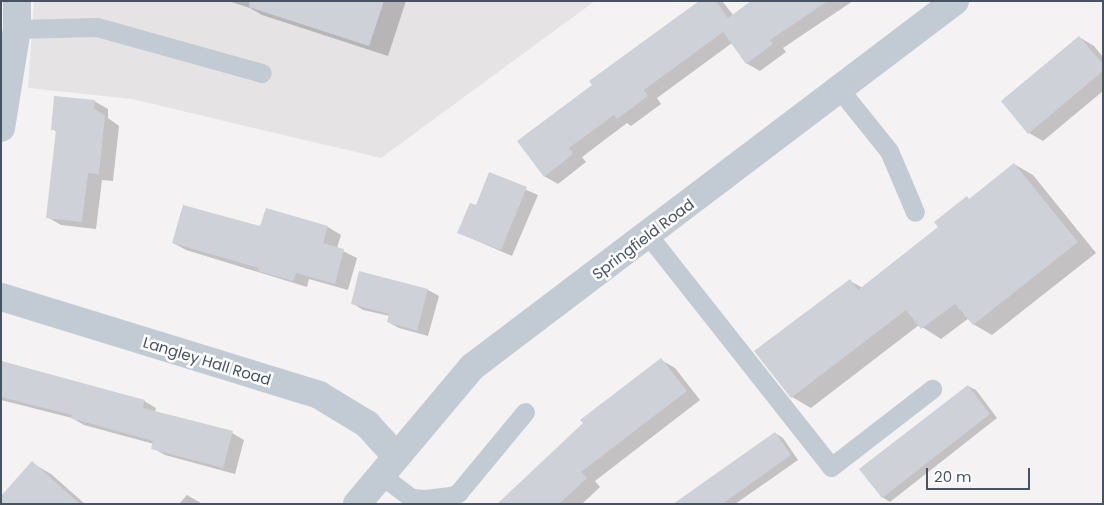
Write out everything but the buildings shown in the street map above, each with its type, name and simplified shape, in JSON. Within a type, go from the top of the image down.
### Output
[{"type":"street","points":[[1,128],[17,29],[17,1]]},
{"type":"street","name":"Springfield Road","points":[[357,504],[472,367],[955,1]]},
{"type":"street","name":"Langley Hall Road","points":[[1,297],[319,395],[367,424],[388,465]]},
{"type":"lane","points":[[17,29],[97,27],[262,73]]},
{"type":"lane","points":[[840,90],[889,151],[915,212]]},
{"type":"lane","points":[[648,235],[831,467],[932,389]]},
{"type":"lane","points":[[388,465],[412,498],[425,500],[451,496],[458,492],[525,412]]},
{"type":"shaded area","points":[[34,1],[595,1],[381,158],[132,99],[28,88]]}]
